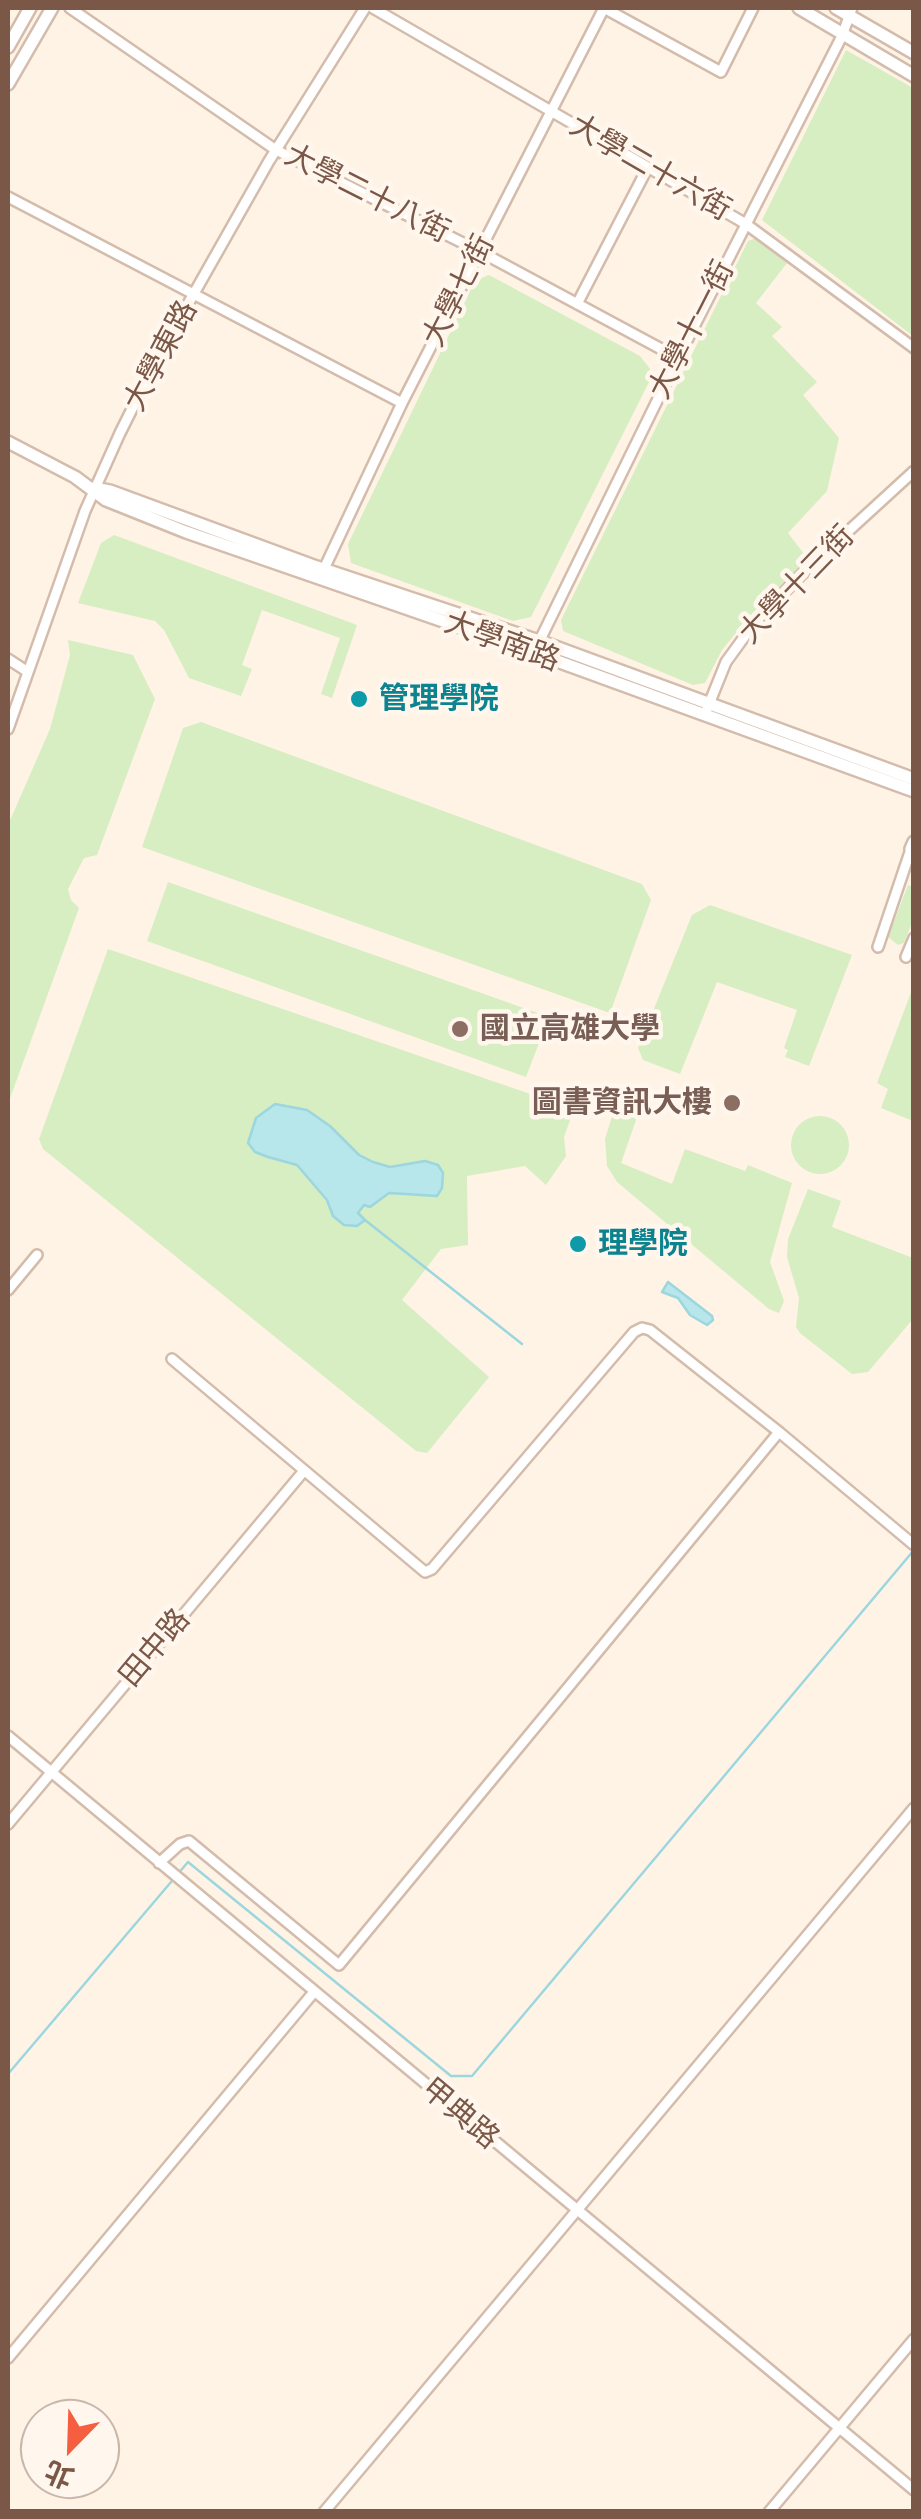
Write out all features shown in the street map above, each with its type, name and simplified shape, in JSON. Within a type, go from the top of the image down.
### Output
[{"type":"street","points":[[8,47],[30,8]]},
{"type":"street","points":[[8,84],[52,8]]},
{"type":"street","name":"大學二十八街","points":[[70,8],[276,150],[479,251],[678,358]]},
{"type":"street","name":"大學東路","points":[[8,729],[94,488],[158,357],[276,150],[365,8]]},
{"type":"street","name":"大學二十六街","points":[[373,8],[746,224],[914,348]]},
{"type":"street","points":[[604,8],[721,72],[753,8]]},
{"type":"street","name":"大學七街","points":[[322,574],[402,404],[604,8]]},
{"type":"street","points":[[799,8],[914,76]]},
{"type":"street","points":[[836,8],[850,12],[914,53]]},
{"type":"street","name":"大學十一街","points":[[537,647],[842,36],[850,12]]},
{"type":"street","points":[[577,304],[648,167]]},
{"type":"street","points":[[8,197],[402,404]]},
{"type":"street","name":"大學南路","points":[[8,442],[94,488],[106,500],[186,532],[537,647],[914,791]]},
{"type":"street","name":"大學十三街","points":[[706,710],[726,662],[755,622],[914,470]]},
{"type":"street","points":[[8,659],[28,672]]},
{"type":"street","name":"大學南路","points":[[706,710],[914,779]]},
{"type":"street","points":[[878,947],[912,846]]},
{"type":"street","points":[[906,957],[914,938]]},
{"type":"street","points":[[8,1290],[36,1255]]},
{"type":"street","points":[[172,1359],[418,1570],[432,1570],[634,1332],[642,1328],[650,1330],[779,1432],[914,1545]]},
{"type":"street","points":[[161,1865],[180,1844],[189,1840],[339,1966],[779,1432]]},
{"type":"street","name":"田中路","points":[[8,1824],[303,1472]]},
{"type":"street","name":"甲典路","points":[[8,1736],[914,2490]]},
{"type":"street","points":[[324,2512],[914,1808]]},
{"type":"street","points":[[8,2358],[314,1992]]},
{"type":"street","points":[[769,2512],[914,2339]]},
{"type":"green space","points":[[846,50],[913,88],[913,336],[762,220]]},
{"type":"green space","points":[[756,238],[787,263],[756,303],[782,327],[772,336],[817,382],[803,395],[839,438],[827,491],[788,533],[808,559],[748,618],[722,650],[705,683],[693,685],[563,631],[561,620],[748,241]]},
{"type":"green space","points":[[489,275],[640,356],[650,369],[649,382],[531,617],[513,621],[351,563],[348,544],[475,281]]},
{"type":"green space","points":[[114,535],[357,625],[332,698],[321,694],[340,638],[262,610],[242,665],[252,669],[241,696],[189,678],[164,630],[155,621],[78,603],[101,543]]},
{"type":"green space","points":[[68,640],[133,655],[155,699],[97,855],[84,858],[68,889],[79,908],[8,1104],[8,825],[50,729],[70,655]]},
{"type":"green space","points":[[201,722],[642,884],[651,900],[610,1013],[142,847],[183,728]]},
{"type":"green space","points":[[168,882],[549,1017],[526,1077],[147,941]]},
{"type":"green space","points":[[908,885],[913,887],[913,920],[904,943],[898,945],[888,937]]},
{"type":"green space","points":[[710,905],[852,955],[809,1066],[785,1057],[788,1050],[784,1048],[797,1010],[717,982],[680,1074],[643,1060],[638,1048],[692,915]]},
{"type":"green space","points":[[108,949],[574,1109],[564,1137],[566,1156],[546,1185],[525,1166],[467,1176],[468,1245],[441,1249],[402,1300],[489,1377],[427,1453],[416,1451],[43,1149],[39,1139]],"holes":[[[330,1126],[359,1155],[390,1167],[425,1161],[427,1196],[389,1193],[370,1207],[364,1204],[358,1213],[333,1216],[327,1200],[297,1165],[255,1152]]]},
{"type":"green space","points":[[913,987],[913,1121],[881,1108],[888,1089],[877,1083]]},
{"type":"green space","points":[[620,1091],[643,1100],[621,1163],[672,1184],[685,1149],[745,1171],[748,1165],[792,1183],[770,1262],[784,1301],[779,1313],[769,1309],[617,1182],[607,1166],[605,1139]]},
{"type":"green space","points":[[820,1116],[841,1124],[849,1145],[841,1166],[820,1174],[799,1166],[791,1145],[799,1124]]},
{"type":"green space","points":[[808,1189],[841,1201],[832,1227],[913,1258],[913,1319],[868,1372],[852,1374],[796,1327],[799,1298],[787,1257],[788,1239]]},
{"type":"water","points":[[275,1104],[307,1110],[359,1155],[373,1162],[390,1167],[425,1161],[438,1165],[443,1173],[442,1188],[437,1196],[389,1193],[370,1207],[364,1205],[358,1213],[365,1220],[357,1226],[344,1225],[333,1216],[327,1200],[297,1165],[255,1152],[248,1143],[256,1118]]},
{"type":"water","points":[[668,1282],[713,1320],[707,1325],[690,1315],[678,1298],[662,1292]]},
{"type":"waterway","points":[[365,1220],[522,1344]]},
{"type":"waterway","points":[[8,2074],[188,1862],[451,2076],[472,2076],[914,1550]]},
{"type":"place","name":"管理學院","points":[[359,699]]},
{"type":"place","name":"國立高雄大學","points":[[460,1029]]},
{"type":"place","name":"圖書資訊大樓","points":[[732,1103]]},
{"type":"place","name":"理學院","points":[[578,1244]]}]
